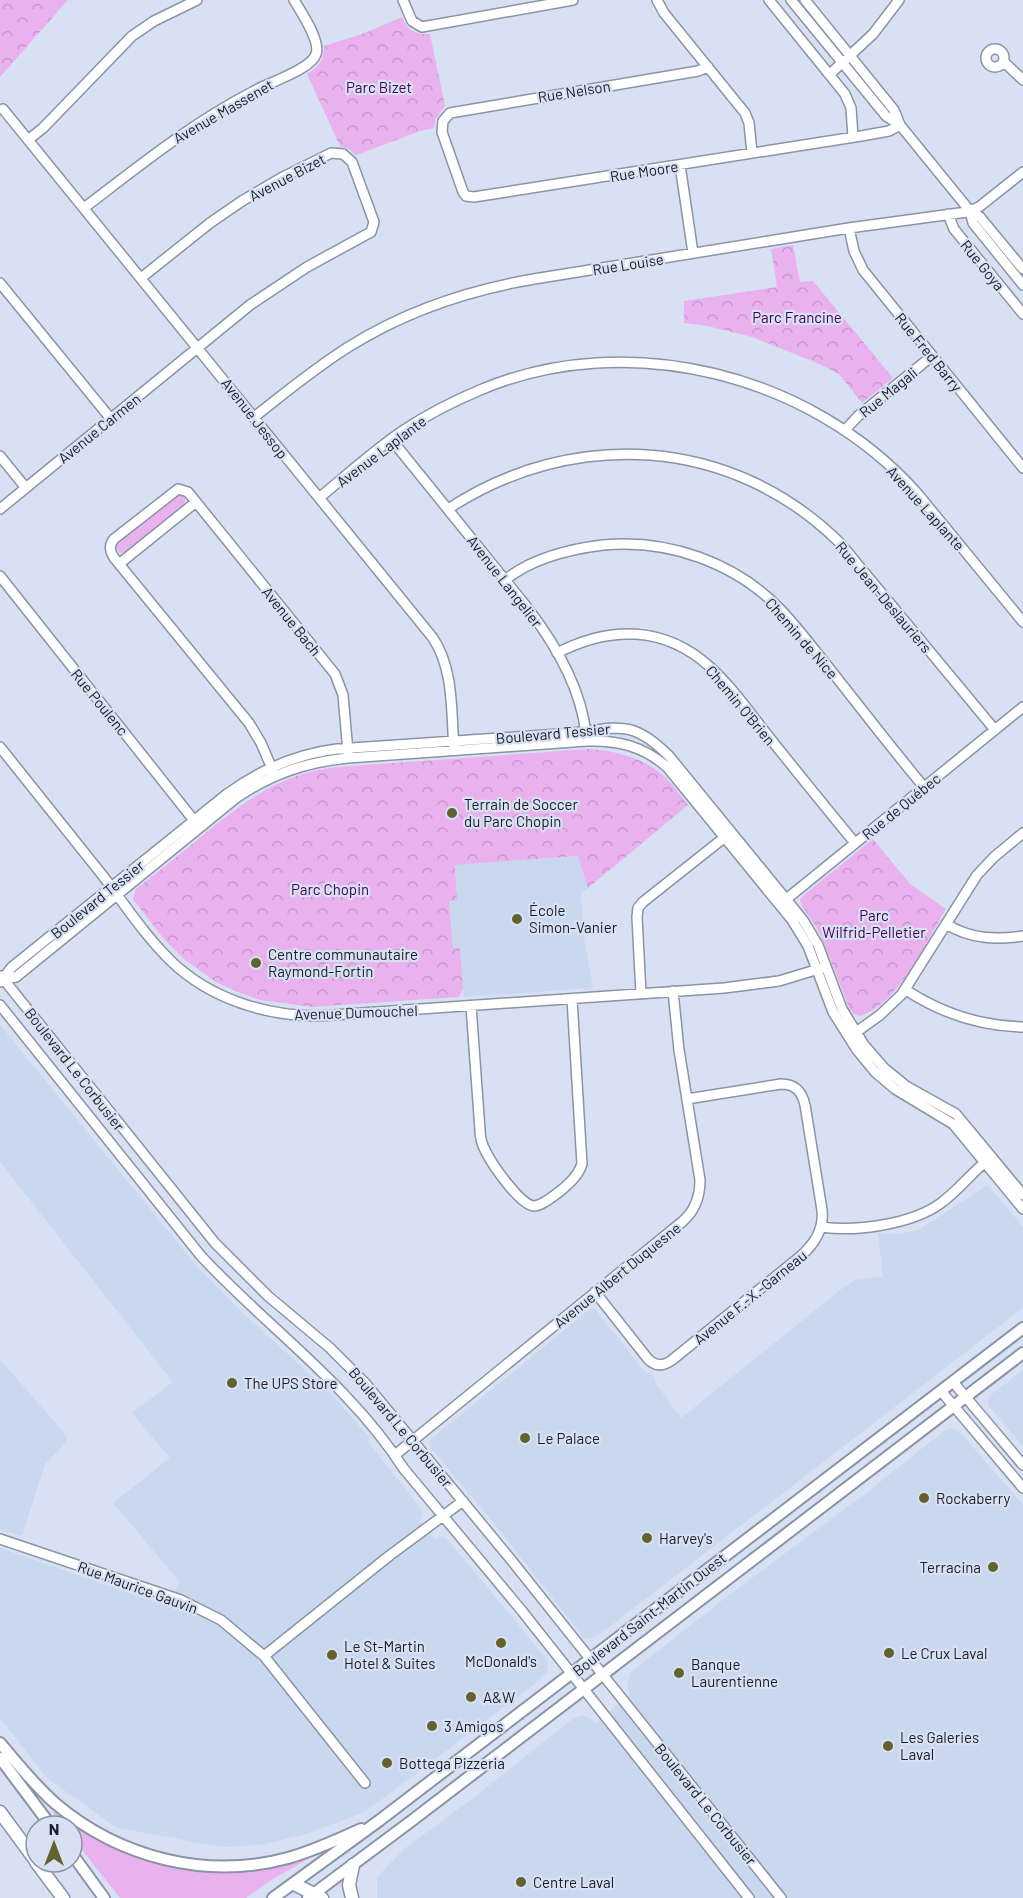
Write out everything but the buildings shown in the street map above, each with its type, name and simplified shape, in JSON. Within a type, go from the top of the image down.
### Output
[{"type":"highway","points":[[0,1812],[24,1845]]},
{"type":"highway","points":[[352,1898],[349,1885],[353,1865]]},
{"type":"highway","points":[[45,1874],[63,1898]]},
{"type":"highway","points":[[294,1884],[314,1897]]},
{"type":"main road","name":"Boulevard Saint-Martin Ouest","points":[[273,1898],[380,1820],[1023,1328]]},
{"type":"main road","name":"Boulevard Saint-Martin Ouest","points":[[314,1897],[1023,1353]]},
{"type":"main road","points":[[0,1743],[38,1788],[82,1824],[130,1849],[174,1862],[223,1866],[267,1863],[311,1850],[380,1820]]},
{"type":"main road","points":[[0,1758],[42,1814]]},
{"type":"main road","points":[[84,1870],[104,1898]]},
{"type":"street","points":[[28,140],[43,128],[132,36],[162,16],[197,0]]},
{"type":"street","name":"Avenue Massenet","points":[[84,208],[151,155],[211,114],[311,63],[317,53],[316,44],[294,0]]},
{"type":"street","points":[[403,0],[412,21],[418,26],[426,27],[508,6],[573,0]]},
{"type":"street","points":[[657,0],[664,13],[747,116],[752,153]]},
{"type":"street","points":[[769,0],[845,94],[849,103],[853,137]]},
{"type":"street","points":[[791,0],[886,116],[900,125]]},
{"type":"street","points":[[805,0],[894,110],[900,125],[970,211],[980,217],[1023,269]]},
{"type":"street","points":[[830,74],[880,27],[900,0]]},
{"type":"street","points":[[1004,62],[1023,80]]},
{"type":"street","name":"Rue Nelson","points":[[443,121],[450,112],[459,110],[698,71],[708,67]]},
{"type":"street","name":"Avenue Jessop","points":[[3,109],[428,631],[439,648],[448,675],[454,746]]},
{"type":"street","name":"Rue Moore","points":[[443,121],[442,132],[447,147],[463,192],[470,197],[889,131],[900,125]]},
{"type":"street","name":"Avenue Bizet","points":[[141,278],[210,223],[273,183],[331,153],[340,153],[351,159],[374,222],[371,232],[281,283],[198,347]]},
{"type":"street","points":[[680,165],[693,253]]},
{"type":"street","name":"Rue Louise","points":[[254,417],[351,345],[395,321],[434,304],[505,284],[849,228],[970,211],[980,207],[1023,172]]},
{"type":"street","points":[[970,211],[973,223],[1023,285]]},
{"type":"street","name":"Rue Goya","points":[[948,214],[954,229],[1023,314]]},
{"type":"street","name":"Rue Fred Barry","points":[[849,228],[854,251],[863,270],[1023,468]]},
{"type":"street","points":[[0,283],[111,419]]},
{"type":"street","name":"Avenue Carmen","points":[[0,509],[198,347]]},
{"type":"street","name":"Rue Magali","points":[[845,430],[932,356]]},
{"type":"street","name":"Avenue Laplante","points":[[319,498],[392,439],[430,414],[495,384],[560,368],[605,363],[668,366],[740,380],[785,398],[845,430],[884,461],[911,487],[1023,622]]},
{"type":"street","name":"Avenue Langelier","points":[[392,439],[533,616],[557,652],[573,687],[586,736]]},
{"type":"street","name":"Rue Jean-Deslauriers","points":[[448,509],[486,487],[524,471],[562,460],[592,455],[632,453],[672,457],[712,466],[740,476],[785,499],[833,536],[860,565],[994,730]]},
{"type":"street","points":[[0,456],[26,488]]},
{"type":"street","points":[[119,564],[196,502],[187,491],[176,490],[114,539],[110,550],[119,564],[249,723],[261,743],[273,772]]},
{"type":"street","name":"Avenue Bach","points":[[196,502],[335,674],[343,695],[348,753]]},
{"type":"street","name":"Chemin de Nice","points":[[504,580],[533,564],[559,554],[608,545],[658,547],[688,553],[716,564],[750,584],[781,610],[924,787]]},
{"type":"street","name":"Rue Poulenc","points":[[0,576],[197,824]]},
{"type":"street","name":"Chemin O'Brien","points":[[557,652],[589,639],[627,633],[666,640],[693,654],[717,674],[855,843]]},
{"type":"street","name":"Rue de Québec","points":[[783,902],[1023,707]]},
{"type":"street","name":"Boulevard Tessier","points":[[1,978],[16,976],[114,890],[197,824],[273,772],[312,753],[348,753],[586,736],[621,728],[642,734],[656,742],[680,767],[783,902],[842,1009],[864,1059],[881,1078],[909,1098],[949,1120],[1023,1195]]},
{"type":"street","name":"Boulevard Tessier","points":[[586,736],[624,743],[641,750],[672,773],[783,902]]},
{"type":"street","name":"Avenue Dumouchel","points":[[0,747],[159,947],[178,967],[212,991],[249,1006],[275,1013],[308,1016],[471,1006],[760,984],[789,979],[821,969]]},
{"type":"street","points":[[852,1035],[906,990],[977,875],[994,857],[1023,833]]},
{"type":"street","points":[[641,994],[638,908],[725,837]]},
{"type":"street","points":[[946,924],[963,933],[978,937],[1023,936]]},
{"type":"street","name":"Boulevard Le Corbusier","points":[[1,978],[201,1227],[251,1281],[350,1366],[414,1440],[782,1898]]},
{"type":"street","points":[[906,990],[924,1001],[966,1018],[993,1025],[1023,1027]]},
{"type":"street","name":"Avenue Albert Duquesne","points":[[395,1455],[686,1219],[696,1203],[700,1180],[678,1039],[673,991]]},
{"type":"street","points":[[471,1006],[482,1144],[489,1158],[518,1196],[525,1203],[535,1206],[545,1202],[574,1179],[582,1164],[572,999]]},
{"type":"street","name":"Boulevard Le Corbusier","points":[[0,1005],[201,1256],[234,1290],[322,1371],[395,1455],[749,1898]]},
{"type":"street","points":[[687,1099],[781,1084],[798,1089],[805,1106],[822,1210],[822,1227],[887,1224],[920,1215],[944,1201],[989,1160]]},
{"type":"street","name":"Boulevard Tessier","points":[[989,1160],[1023,1209]]},
{"type":"street","name":"Avenue F.-X.-Garneau","points":[[595,1292],[648,1359],[657,1365],[666,1364],[801,1256],[815,1241],[822,1227]]},
{"type":"street","points":[[953,1382],[1023,1465]]},
{"type":"street","points":[[941,1391],[1023,1488]]},
{"type":"street","points":[[264,1656],[389,1556],[463,1501]]},
{"type":"street","name":"Rue Maurice Gauvin","points":[[0,1539],[189,1604],[229,1626],[264,1656],[365,1784]]},
{"type":"shaded area","name":"École Simon-Vanier","points":[[579,856],[588,888],[581,894],[584,938],[593,988],[464,997],[460,948],[453,948],[449,900],[457,900],[455,865]]},
{"type":"shaded area","points":[[0,1025],[195,1264],[242,1312],[331,1394],[369,1437],[368,1442],[421,1509],[422,1516],[419,1521],[435,1539],[443,1537],[448,1540],[548,1661],[547,1672],[535,1684],[365,1812],[303,1835],[260,1845],[223,1847],[117,1828],[47,1778],[0,1718],[0,1548],[169,1607],[179,1581],[113,1503],[170,1458],[132,1413],[173,1382],[0,1162]]},
{"type":"shaded area","points":[[988,1185],[1023,1227],[1023,1308],[591,1639],[581,1634],[502,1533],[430,1447],[430,1440],[590,1309],[595,1309],[645,1372],[654,1375],[656,1384],[681,1418],[844,1287],[855,1280],[883,1277],[878,1233],[897,1234],[918,1230]]},
{"type":"shaded area","points":[[0,1360],[63,1431],[67,1441],[45,1464],[22,1536],[0,1530]]},
{"type":"shaded area","points":[[1023,1370],[1023,1446],[988,1405],[988,1400],[992,1394]]},
{"type":"shaded area","points":[[950,1428],[960,1432],[1023,1505],[1023,1898],[377,1898],[377,1877],[404,1849],[477,1795],[575,1717],[582,1715],[596,1723],[630,1694],[627,1687],[630,1673]]},
{"type":"green space","points":[[0,0],[68,0],[0,77]]},
{"type":"green space","name":"Parc Bizet","points":[[402,17],[412,31],[430,34],[445,106],[436,118],[434,128],[420,131],[357,155],[340,146],[307,74],[320,63],[324,46],[365,33]]},
{"type":"green space","name":"Parc Francine","points":[[793,245],[800,282],[813,281],[893,378],[862,403],[839,374],[817,363],[752,337],[684,323],[684,301],[777,287],[771,249]]},
{"type":"green space","points":[[180,495],[185,498],[185,504],[126,552],[120,553],[116,547],[119,542]]},
{"type":"green space","name":"Parc Chopin","points":[[589,749],[618,753],[647,764],[664,776],[688,805],[588,888],[578,856],[455,865],[457,900],[449,901],[453,948],[460,948],[463,988],[459,997],[312,1007],[260,1000],[216,982],[185,960],[163,938],[133,899],[136,889],[233,812],[264,791],[298,776],[337,767]]},
{"type":"green space","name":"Parc Wilfrid-Pelletier","points":[[873,839],[910,884],[946,909],[899,986],[874,1010],[860,1016],[854,1014],[849,1008],[820,933],[800,900]]},
{"type":"green space","points":[[84,1831],[120,1850],[146,1859],[198,1870],[255,1869],[307,1857],[308,1859],[271,1880],[246,1898],[120,1898],[84,1852]]},
{"type":"place","name":"Terrain de Soccer du Parc Chopin","points":[[452,813]]},
{"type":"place","name":"École Simon-Vanier","points":[[517,919]]},
{"type":"place","name":"Centre communautaire Raymond-Fortin","points":[[256,963]]},
{"type":"place","name":"The UPS Store","points":[[232,1383]]},
{"type":"place","name":"Le Palace","points":[[525,1438]]},
{"type":"place","name":"Rockaberry","points":[[924,1498]]},
{"type":"place","name":"Harvey's","points":[[647,1538]]},
{"type":"place","name":"Terracina","points":[[993,1567]]},
{"type":"place","name":"McDonald's","points":[[501,1643]]},
{"type":"place","name":"Le Crux Laval","points":[[889,1653]]},
{"type":"place","name":"Le St-Martin Hotel & Suites","points":[[332,1655]]},
{"type":"place","name":"Banque Laurentienne","points":[[679,1673]]},
{"type":"place","name":"A&W","points":[[471,1697]]},
{"type":"place","name":"3 Amigos","points":[[432,1726]]},
{"type":"place","name":"Les Galeries Laval","points":[[888,1746]]},
{"type":"place","name":"Bottega Pizzeria","points":[[387,1763]]},
{"type":"place","name":"Centre Laval","points":[[521,1882]]}]
